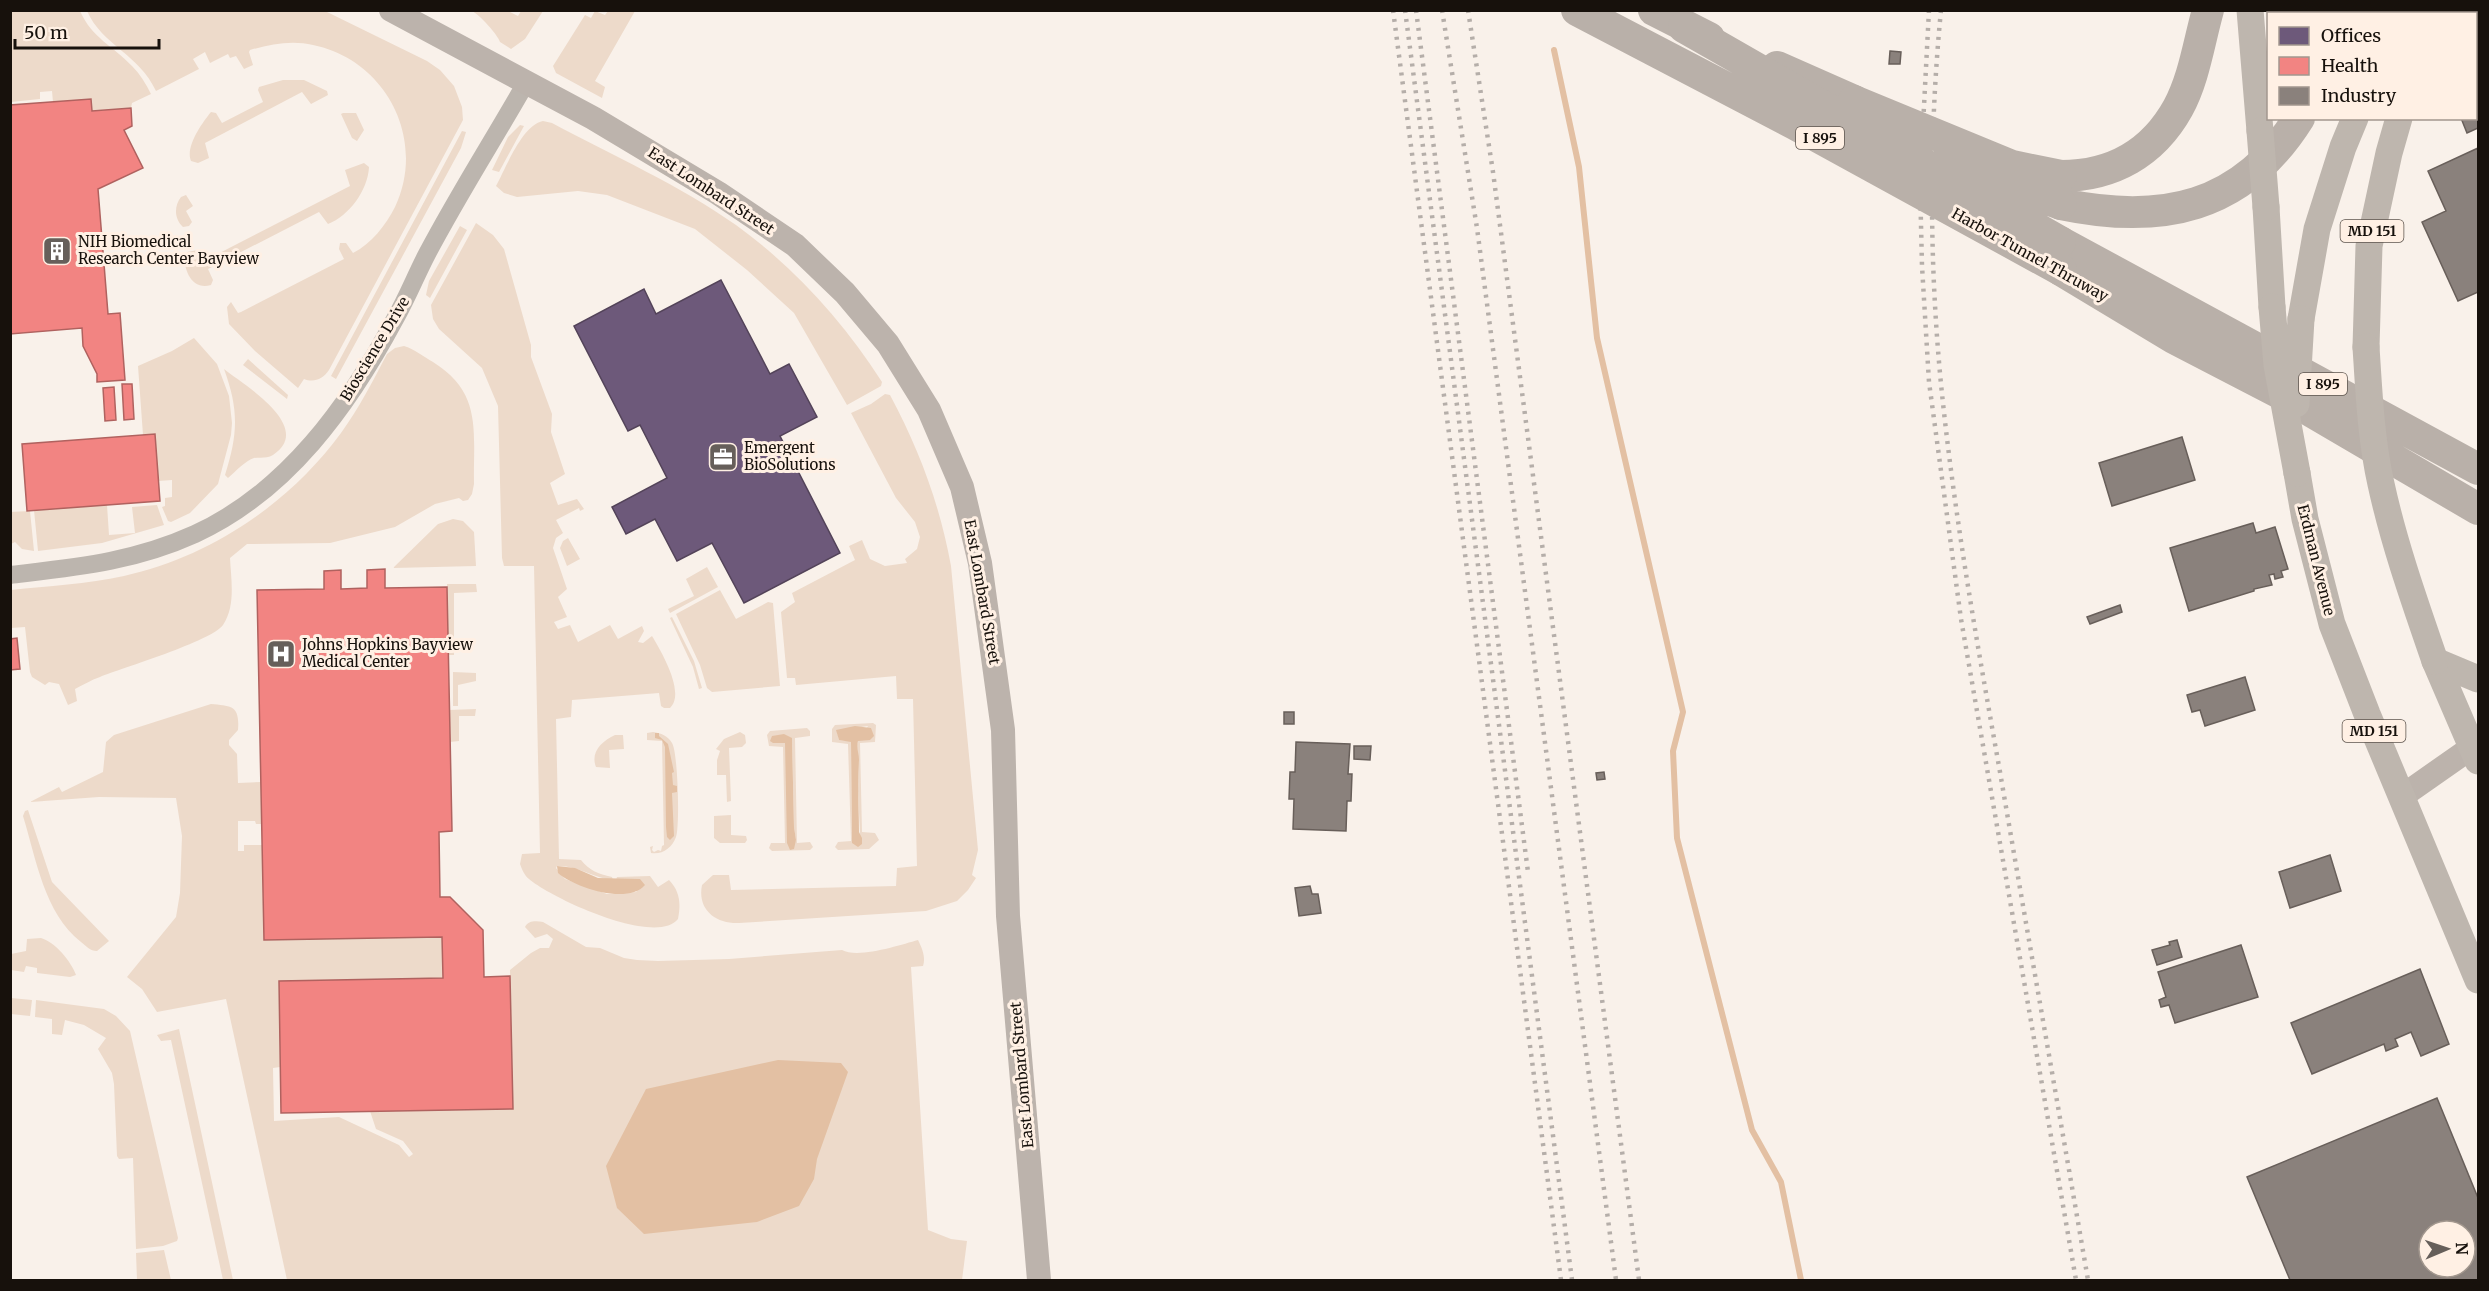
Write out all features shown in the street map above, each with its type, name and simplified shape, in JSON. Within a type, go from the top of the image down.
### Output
[{"type":"highway","name":"Harbor Tunnel Thruway","points":[[1577,10],[1805,130],[2061,256],[2478,470]]},
{"type":"highway","name":"Harbor Tunnel Thruway","points":[[1653,10],[2061,256],[2174,338],[2282,394],[2478,509]]},
{"type":"highway","points":[[1684,27],[1854,101],[1959,161],[2021,190],[2061,190],[2137,155],[2157,137],[2178,107],[2192,68],[2208,10]]},
{"type":"highway","points":[[2061,190],[2097,212],[2132,214],[2172,211],[2207,200],[2238,183],[2264,164],[2282,146],[2299,120]]},
{"type":"main road","name":"East Lombard Street","points":[[391,10],[599,121],[708,187],[795,245],[845,293],[888,344],[929,410],[962,487],[980,563],[1003,730],[1008,916],[1039,1281]]},
{"type":"main road","points":[[2250,10],[2272,307],[2284,414],[2297,473]]},
{"type":"main road","name":"Erdman Avenue","points":[[2354,120],[2343,147],[2317,229],[2301,319],[2295,392],[2297,473],[2305,519],[2332,624],[2401,797],[2478,980]]},
{"type":"main road","name":"MD 151","points":[[2398,120],[2369,246],[2366,347],[2373,431],[2381,484],[2403,567],[2435,661],[2476,750]]},
{"type":"main road","points":[[2435,661],[2478,679]]},
{"type":"main road","points":[[2401,797],[2476,750]]},
{"type":"street","name":"Bioscience Drive","points":[[10,575],[104,563],[159,548],[197,533],[251,501],[291,466],[310,446],[358,384],[396,318],[427,254],[527,81]]},
{"type":"shaded area","points":[[11,11],[80,11],[97,35],[135,69],[151,94],[132,103],[131,108],[92,111],[91,99],[53,102],[52,91],[40,92],[40,99],[11,102]]},
{"type":"shaded area","points":[[87,11],[325,11],[427,61],[440,70],[454,86],[462,107],[463,120],[329,370],[321,378],[311,381],[304,379],[298,388],[255,351],[229,324],[227,307],[231,302],[238,313],[241,312],[344,259],[339,249],[340,243],[346,243],[353,253],[366,245],[387,221],[395,207],[404,181],[406,155],[402,130],[393,106],[379,85],[361,67],[339,53],[297,43],[274,44],[250,50],[253,65],[244,69],[236,56],[230,58],[228,54],[210,63],[205,52],[193,59],[199,69],[156,91],[149,78],[131,58],[102,33]]},
{"type":"shaded area","points":[[472,11],[508,11],[518,16],[521,11],[543,11],[525,39],[511,49],[500,42],[488,25]]},
{"type":"shaded area","points":[[595,11],[605,15],[608,11],[635,11],[595,81],[605,87],[602,98],[556,73],[553,66],[585,15],[591,18]]},
{"type":"shaded area","points":[[283,80],[304,80],[327,91],[328,95],[311,104],[302,92],[205,143],[209,158],[198,163],[191,161],[192,142],[211,112],[216,113],[222,123],[263,102],[259,87]]},
{"type":"shaded area","points":[[356,113],[364,130],[357,141],[352,138],[341,114]]},
{"type":"shaded area","points":[[543,121],[552,123],[669,184],[714,210],[758,242],[798,277],[834,317],[882,382],[881,386],[847,405],[794,313],[747,270],[695,229],[607,195],[578,191],[517,197],[504,193],[496,186],[510,159],[528,130]]},
{"type":"shaded area","points":[[520,125],[524,126],[499,172],[492,170],[508,137]]},
{"type":"shaded area","points":[[462,131],[466,132],[461,148],[336,379],[331,376]]},
{"type":"shaded area","points":[[364,163],[369,167],[361,193],[350,209],[336,220],[328,224],[319,212],[208,269],[213,280],[211,285],[199,285],[192,280],[184,259],[187,252],[198,250],[204,261],[350,186],[345,170]]},
{"type":"shaded area","points":[[186,195],[193,206],[186,211],[192,222],[189,226],[183,227],[178,220],[176,208],[181,197]]},
{"type":"shaded area","points":[[476,223],[493,235],[504,249],[531,345],[531,357],[552,414],[551,432],[565,474],[550,483],[558,505],[577,499],[584,509],[580,511],[579,508],[556,520],[563,533],[556,538],[553,548],[567,589],[558,597],[567,617],[554,622],[558,629],[570,625],[578,642],[610,625],[618,639],[642,626],[644,631],[638,642],[643,643],[652,636],[674,683],[674,701],[670,708],[661,706],[659,693],[572,700],[571,717],[556,719],[559,859],[581,860],[591,869],[612,877],[613,880],[571,867],[557,866],[556,868],[565,879],[607,894],[637,892],[624,880],[616,880],[617,877],[650,876],[658,887],[669,880],[679,898],[679,908],[678,919],[666,926],[649,927],[627,924],[580,907],[558,897],[529,879],[520,864],[522,854],[540,853],[534,566],[504,566],[498,406],[482,368],[439,329],[433,319],[431,305]]},
{"type":"shaded area","points":[[460,226],[467,230],[430,298],[426,295],[429,281]]},
{"type":"shaded area","points":[[194,338],[217,364],[229,396],[231,435],[218,484],[190,513],[171,522],[168,521],[162,507],[165,506],[165,498],[172,497],[172,480],[158,481],[155,434],[143,435],[138,366]]},
{"type":"shaded area","points":[[404,346],[449,374],[468,401],[474,431],[474,484],[468,500],[463,501],[459,498],[435,504],[395,527],[330,543],[247,544],[230,558],[232,592],[230,609],[223,625],[215,631],[166,654],[90,681],[75,689],[77,701],[68,705],[59,684],[49,682],[45,685],[32,677],[25,627],[11,628],[11,590],[96,581],[156,567],[187,556],[245,524],[297,483],[320,459],[354,414],[387,354],[395,348]]},
{"type":"shaded area","points":[[248,359],[288,395],[287,399],[243,365]]},
{"type":"shaded area","points":[[224,369],[272,408],[286,432],[284,444],[273,455],[251,459],[228,478],[225,475],[235,422],[232,397]]},
{"type":"shaded area","points":[[885,394],[890,395],[919,457],[935,499],[951,566],[978,850],[972,875],[976,878],[957,901],[926,911],[739,923],[723,921],[710,914],[702,902],[702,885],[713,875],[729,875],[731,890],[896,886],[897,868],[917,866],[913,699],[897,699],[896,676],[796,685],[795,678],[787,678],[781,612],[795,602],[792,593],[855,560],[849,546],[862,540],[870,559],[885,566],[907,563],[905,559],[917,549],[920,537],[915,522],[896,498],[851,413],[871,404]]},
{"type":"shaded area","points":[[107,505],[109,535],[135,533],[132,507],[157,505],[164,525],[102,543],[38,551],[34,510]]},
{"type":"shaded area","points":[[30,511],[34,551],[22,549],[15,542],[11,544],[10,512]]},
{"type":"shaded area","points":[[453,519],[463,521],[474,532],[476,566],[393,568],[438,524]]},
{"type":"shaded area","points":[[568,538],[580,559],[567,566],[560,548],[563,541]]},
{"type":"shaded area","points":[[707,567],[718,587],[670,613],[668,609],[694,596],[686,579]]},
{"type":"shaded area","points":[[447,584],[476,584],[477,592],[454,593],[454,655],[448,655]]},
{"type":"shaded area","points":[[720,590],[736,619],[768,602],[773,603],[780,686],[712,692],[707,688],[700,665],[676,614]]},
{"type":"shaded area","points":[[672,617],[694,661],[702,688],[699,689],[693,667],[670,618]]},
{"type":"shaded area","points":[[453,672],[476,673],[476,681],[458,685],[458,706],[453,706]]},
{"type":"shaded area","points":[[211,704],[233,708],[236,711],[238,730],[229,740],[229,745],[237,754],[238,783],[261,782],[262,824],[256,824],[255,821],[238,821],[238,851],[244,851],[244,845],[262,845],[264,940],[442,937],[443,978],[279,981],[280,1067],[273,1068],[274,1121],[339,1117],[399,1145],[409,1157],[413,1154],[403,1141],[376,1129],[370,1111],[513,1108],[510,970],[531,953],[540,948],[549,948],[553,939],[547,934],[535,938],[525,927],[530,922],[543,922],[586,947],[600,948],[624,958],[658,961],[729,959],[842,950],[858,953],[918,940],[924,963],[923,966],[911,967],[928,1230],[951,1239],[967,1241],[962,1280],[287,1280],[226,999],[157,1012],[142,989],[127,977],[176,917],[180,893],[182,836],[176,798],[99,797],[30,802],[59,787],[62,792],[103,772],[106,742],[114,735]]},
{"type":"shaded area","points":[[476,709],[475,716],[459,716],[459,741],[450,742],[449,710]]},
{"type":"shaded area","points":[[873,723],[876,725],[875,742],[860,743],[862,832],[875,833],[879,840],[869,849],[838,850],[835,847],[838,842],[851,841],[848,744],[832,742],[832,729],[835,725]],"holes":[[[868,726],[856,748],[860,834],[852,843],[851,741],[839,740],[837,731]]]},
{"type":"shaded area","points":[[855,726],[871,728],[874,736],[870,740],[858,741],[857,744],[859,832],[862,838],[862,844],[858,847],[852,843],[851,742],[839,740],[836,730]]},
{"type":"shaded area","points":[[807,728],[810,731],[810,736],[795,738],[797,843],[810,842],[813,847],[810,850],[772,851],[769,848],[771,843],[785,843],[783,747],[769,746],[767,735],[770,731]],"holes":[[[792,738],[796,841],[787,843],[787,751],[785,743],[773,743]]]},
{"type":"shaded area","points":[[740,732],[745,735],[746,743],[742,747],[729,748],[731,801],[727,802],[726,775],[717,775],[717,760],[720,751],[716,749],[724,739]]},
{"type":"shaded area","points":[[647,733],[664,735],[672,743],[677,774],[676,837],[666,850],[659,853],[651,853],[650,847],[653,846],[654,852],[661,851],[664,845],[662,741],[647,740]]},
{"type":"shaded area","points":[[655,733],[659,733],[659,736],[668,744],[674,772],[672,773],[673,785],[677,786],[677,792],[672,793],[674,836],[670,840],[667,837],[666,827],[665,747],[662,740],[655,738]]},
{"type":"shaded area","points":[[784,734],[792,738],[796,840],[794,849],[790,850],[787,843],[785,743],[770,741],[772,736]]},
{"type":"shaded area","points":[[615,735],[623,735],[624,749],[609,750],[610,768],[596,767],[595,757],[598,748]]},
{"type":"shaded area","points":[[28,810],[52,882],[109,941],[97,951],[88,948],[68,930],[50,900],[37,867],[23,816]]},
{"type":"shaded area","points":[[731,815],[731,835],[746,836],[745,843],[720,843],[714,838],[714,816]]},
{"type":"shaded area","points":[[557,866],[575,868],[598,878],[640,879],[645,885],[627,894],[602,892],[566,879],[558,873]]},
{"type":"shaded area","points":[[41,938],[62,953],[76,975],[70,977],[37,973],[37,968],[26,966],[24,972],[11,970],[11,954],[26,951],[27,939]]},
{"type":"shaded area","points":[[11,998],[32,1000],[30,1016],[11,1014]]},
{"type":"shaded area","points":[[36,1000],[104,1009],[116,1016],[130,1031],[177,1241],[163,1246],[136,1249],[133,1158],[119,1159],[117,1156],[114,1084],[112,1073],[98,1049],[106,1038],[84,1025],[65,1020],[62,1035],[52,1034],[52,1019],[35,1017]]},
{"type":"shaded area","points":[[179,1029],[233,1280],[223,1280],[171,1040],[161,1041],[157,1035]]},
{"type":"shaded area","points":[[778,1060],[841,1063],[848,1072],[817,1159],[814,1179],[799,1206],[757,1222],[644,1234],[617,1208],[606,1166],[646,1089]]},
{"type":"shaded area","points":[[164,1250],[171,1280],[137,1280],[136,1253]]},
{"type":"building: Offices","name":"Emergent BioSolutions","points":[[721,280],[770,374],[789,364],[817,417],[780,436],[840,553],[744,603],[712,543],[677,561],[655,519],[626,534],[612,507],[667,478],[640,425],[628,431],[574,326],[644,289],[656,314]]},
{"type":"building: Health","name":"NIH Biomedical Research Center Bayview","points":[[91,99],[92,111],[131,108],[132,126],[124,130],[143,168],[98,189],[108,314],[120,313],[125,380],[97,382],[97,374],[83,346],[82,328],[10,334],[10,105]]},
{"type":"building: Health","points":[[122,384],[132,384],[134,419],[124,420]]},
{"type":"building: Health","points":[[114,387],[116,420],[105,421],[103,388]]},
{"type":"building: Health","points":[[155,434],[160,501],[27,511],[22,444]]},
{"type":"building: Health","points":[[385,569],[385,588],[447,587],[452,831],[439,832],[440,897],[450,897],[483,930],[484,977],[510,976],[513,1109],[281,1113],[279,981],[443,978],[442,937],[264,940],[257,590],[324,589],[324,571],[341,570],[341,589],[367,588],[367,570]]},
{"type":"building: Health","points":[[17,638],[20,669],[10,670],[10,639]]},
{"type":"building: Industry","points":[[1890,51],[1901,52],[1900,64],[1889,64]]},
{"type":"building: Industry","points":[[2477,92],[2478,128],[2467,133],[2462,120],[2477,120]]},
{"type":"building: Industry","points":[[2478,148],[2478,292],[2458,301],[2422,222],[2446,211],[2428,171]]},
{"type":"building: Industry","points":[[2182,437],[2195,480],[2112,506],[2099,463]]},
{"type":"building: Industry","points":[[2253,523],[2256,533],[2275,527],[2288,569],[2281,571],[2283,577],[2275,579],[2274,574],[2269,575],[2272,585],[2189,611],[2170,548]]},
{"type":"building: Industry","points":[[2120,605],[2122,612],[2090,624],[2087,617]]},
{"type":"building: Industry","points":[[2245,677],[2255,710],[2205,726],[2200,710],[2192,712],[2187,695]]},
{"type":"building: Industry","points":[[1284,712],[1294,712],[1294,724],[1284,724]]},
{"type":"building: Industry","points":[[1296,742],[1350,744],[1348,774],[1352,774],[1351,801],[1347,801],[1346,831],[1293,829],[1294,799],[1289,799],[1290,772],[1295,772]]},
{"type":"building: Industry","points":[[1354,746],[1371,746],[1370,760],[1354,759]]},
{"type":"building: Industry","points":[[1604,772],[1605,779],[1597,780],[1596,773]]},
{"type":"building: Industry","points":[[2330,855],[2341,891],[2290,908],[2279,872]]},
{"type":"building: Industry","points":[[1310,886],[1312,894],[1318,894],[1321,913],[1299,916],[1295,888]]},
{"type":"building: Industry","points":[[2177,940],[2182,957],[2157,965],[2152,950],[2170,945],[2169,942]]},
{"type":"building: Industry","points":[[2241,945],[2258,997],[2175,1023],[2169,1005],[2161,1007],[2159,1000],[2166,997],[2158,972]]},
{"type":"building: Industry","points":[[2420,969],[2449,1044],[2421,1056],[2411,1032],[2395,1039],[2398,1046],[2386,1051],[2384,1044],[2312,1074],[2291,1023]]},
{"type":"building: Industry","points":[[2437,1098],[2478,1198],[2478,1280],[2290,1280],[2247,1177]]},
{"type":"waterway","points":[[1554,50],[1579,167],[1597,338],[1683,712],[1673,751],[1677,838],[1752,1130],[1781,1182],[1801,1280]]},
{"type":"railway","points":[[1393,10],[1561,1280]]},
{"type":"railway","points":[[1405,10],[1572,1280]]},
{"type":"railway","points":[[1416,10],[1528,872]]},
{"type":"railway","points":[[1442,10],[1477,228],[1616,1280]]},
{"type":"railway","points":[[1468,10],[1493,172],[1639,1280]]},
{"type":"railway","points":[[1929,10],[1920,183],[1929,382],[1961,619],[2076,1280]]},
{"type":"railway","points":[[1941,10],[1934,103],[1932,197],[1934,291],[1946,433],[1975,627],[2088,1280]]},
{"type":"place","name":"NIH Biomedical Research Center Bayview","points":[[57,251]]},
{"type":"place","name":"Emergent BioSolutions","points":[[723,457]]},
{"type":"place","name":"Johns Hopkins Bayview Medical Center","points":[[281,654]]}]
